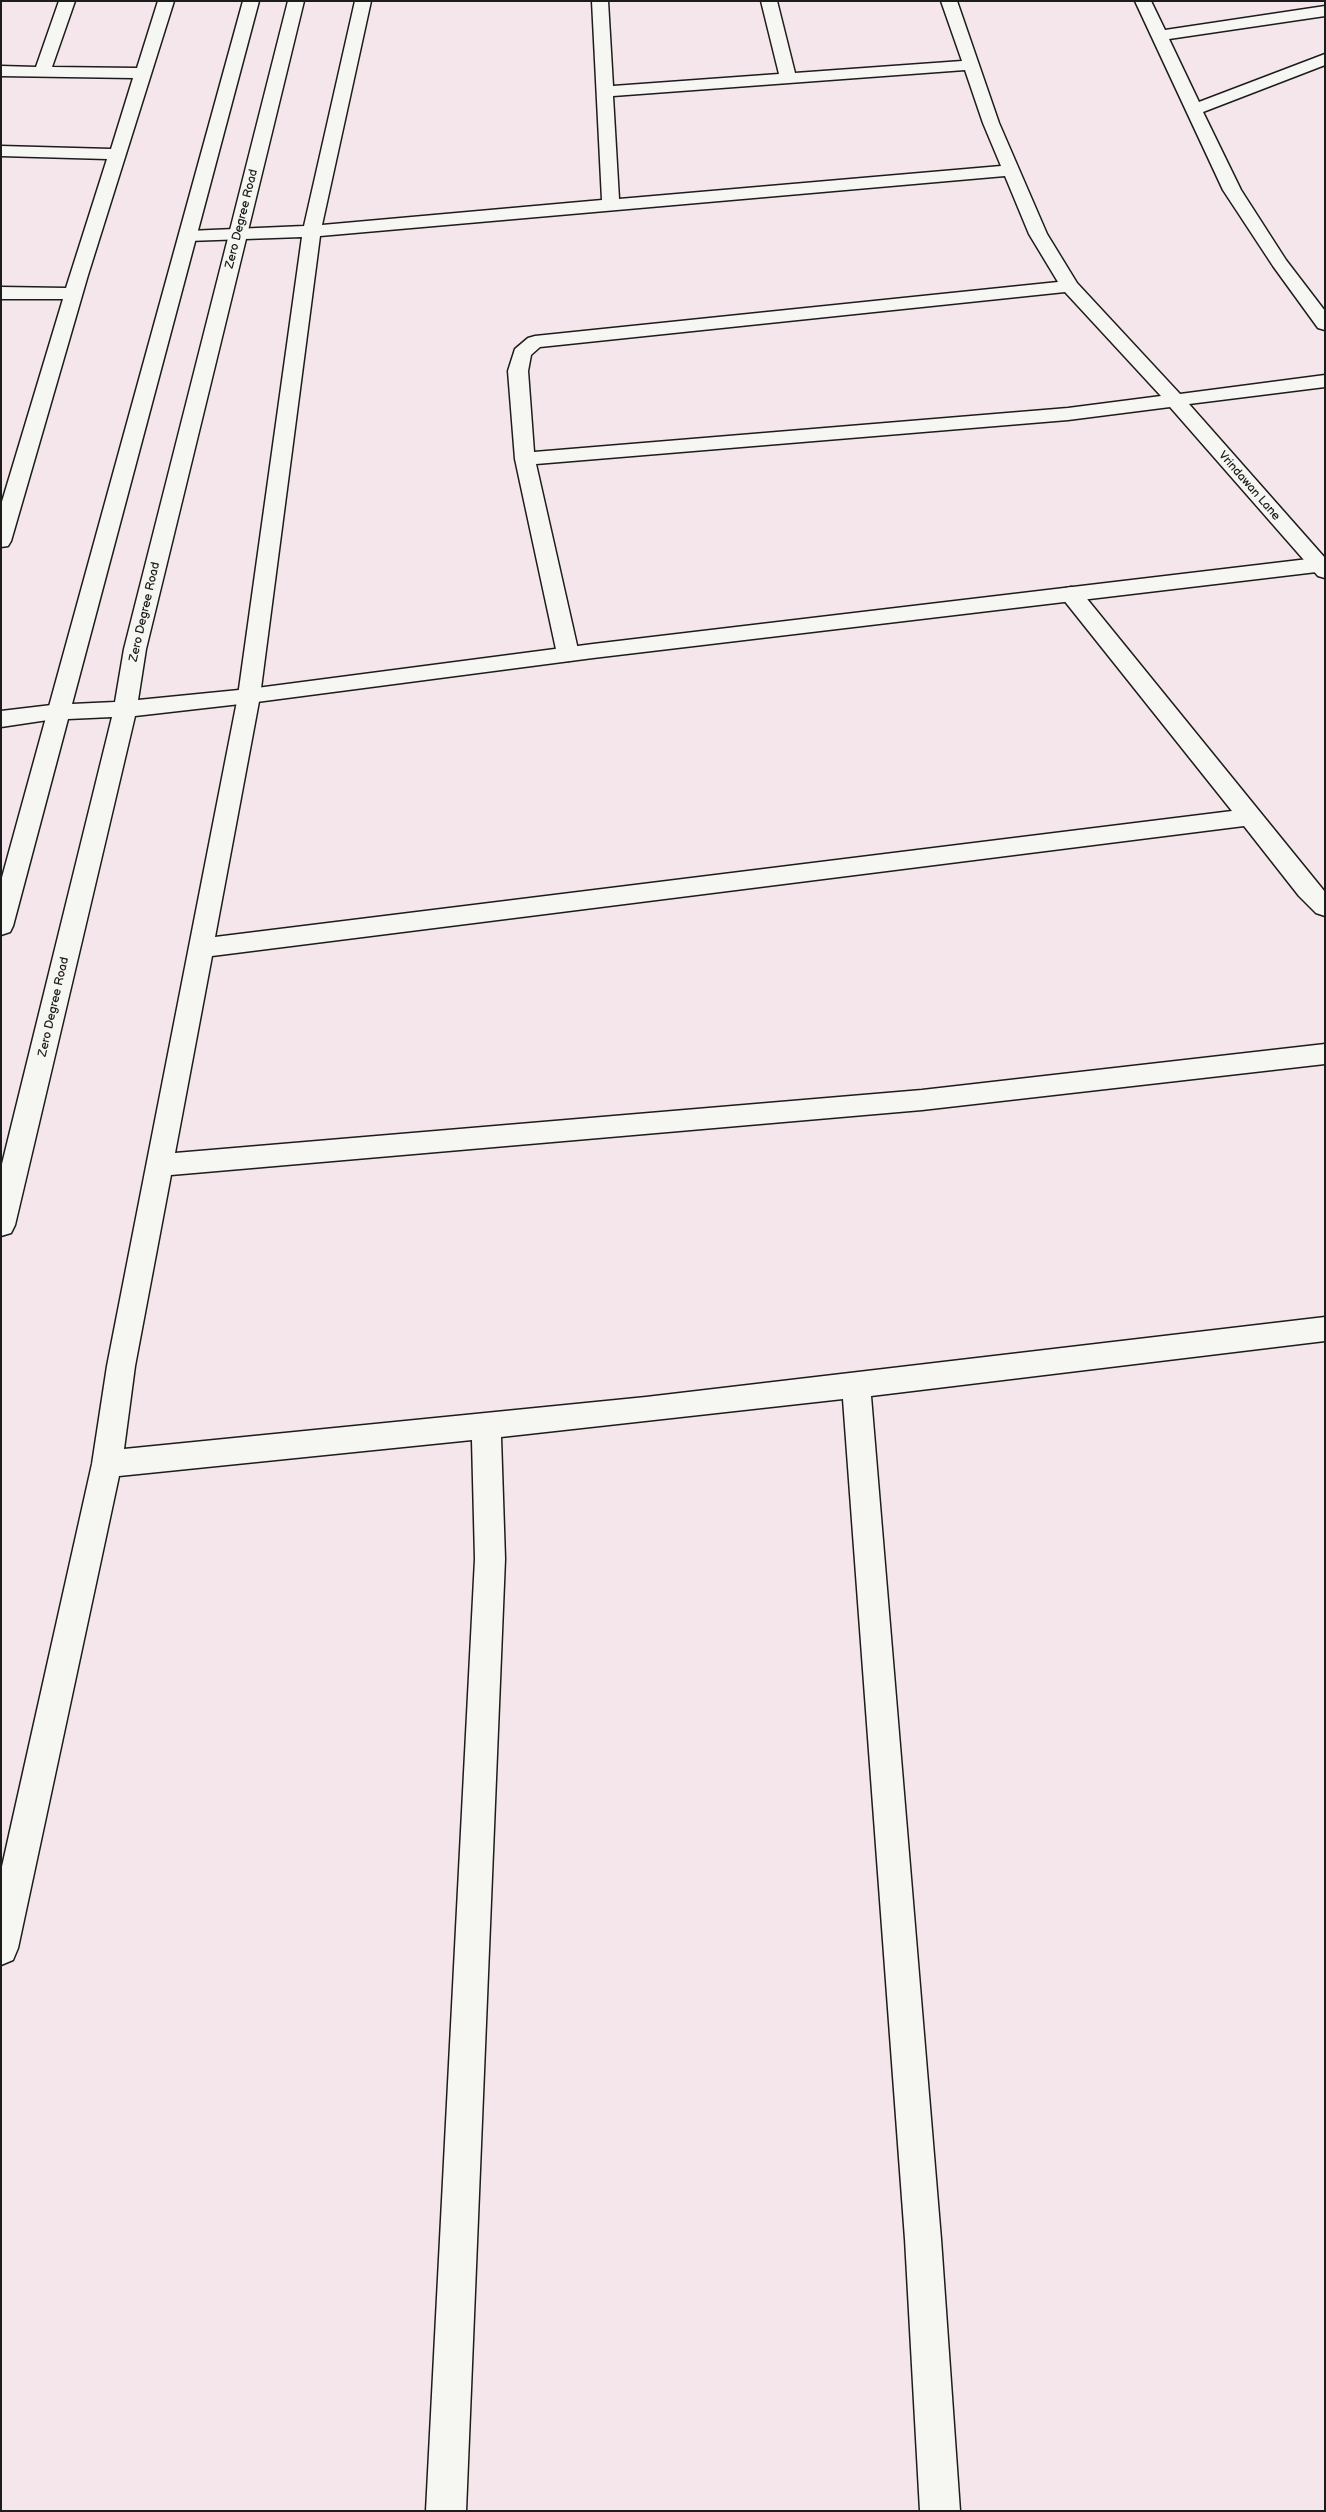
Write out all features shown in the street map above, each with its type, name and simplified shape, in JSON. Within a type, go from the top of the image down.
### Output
[{"type":"street","points":[[42,72],[67,1]]},
{"type":"street","points":[[1,541],[74,294],[166,1]]},
{"type":"street","points":[[1,926],[251,1]]},
{"type":"street","name":"Zero Degree Road","points":[[1,1225],[125,709],[135,649],[296,1]]},
{"type":"street","points":[[1,1948],[107,1464],[121,1366],[249,696],[312,231],[364,1]]},
{"type":"street","points":[[600,1],[611,204]]},
{"type":"street","points":[[769,1],[788,79]]},
{"type":"street","name":"Vrindawan Lane","points":[[949,1],[991,123],[1038,234],[1070,286],[1323,566]]},
{"type":"street","points":[[1143,1],[1232,190],[1279,262],[1325,324]]},
{"type":"street","points":[[1160,36],[1325,11]]},
{"type":"street","points":[[1195,109],[1325,59]]},
{"type":"street","points":[[605,92],[972,66]]},
{"type":"street","points":[[1,72],[143,73]]},
{"type":"street","points":[[1,151],[117,154]]},
{"type":"street","points":[[188,236],[312,231],[1011,170]]},
{"type":"street","points":[[568,654],[525,459],[518,370],[522,353],[534,342],[1070,286]]},
{"type":"street","points":[[1,293],[74,294]]},
{"type":"street","points":[[525,459],[1068,414],[1325,381]]},
{"type":"street","points":[[1,720],[60,712],[125,709],[249,696],[568,654],[1323,566]]},
{"type":"street","points":[[1071,594],[1250,817],[1325,907]]},
{"type":"street","points":[[201,948],[1250,817]]},
{"type":"street","points":[[160,1165],[922,1100],[1325,1054]]},
{"type":"street","points":[[107,1464],[486,1427],[1325,1329]]},
{"type":"street","points":[[856,1385],[923,2239],[940,2511]]},
{"type":"street","points":[[446,2511],[490,1560],[486,1427]]}]
